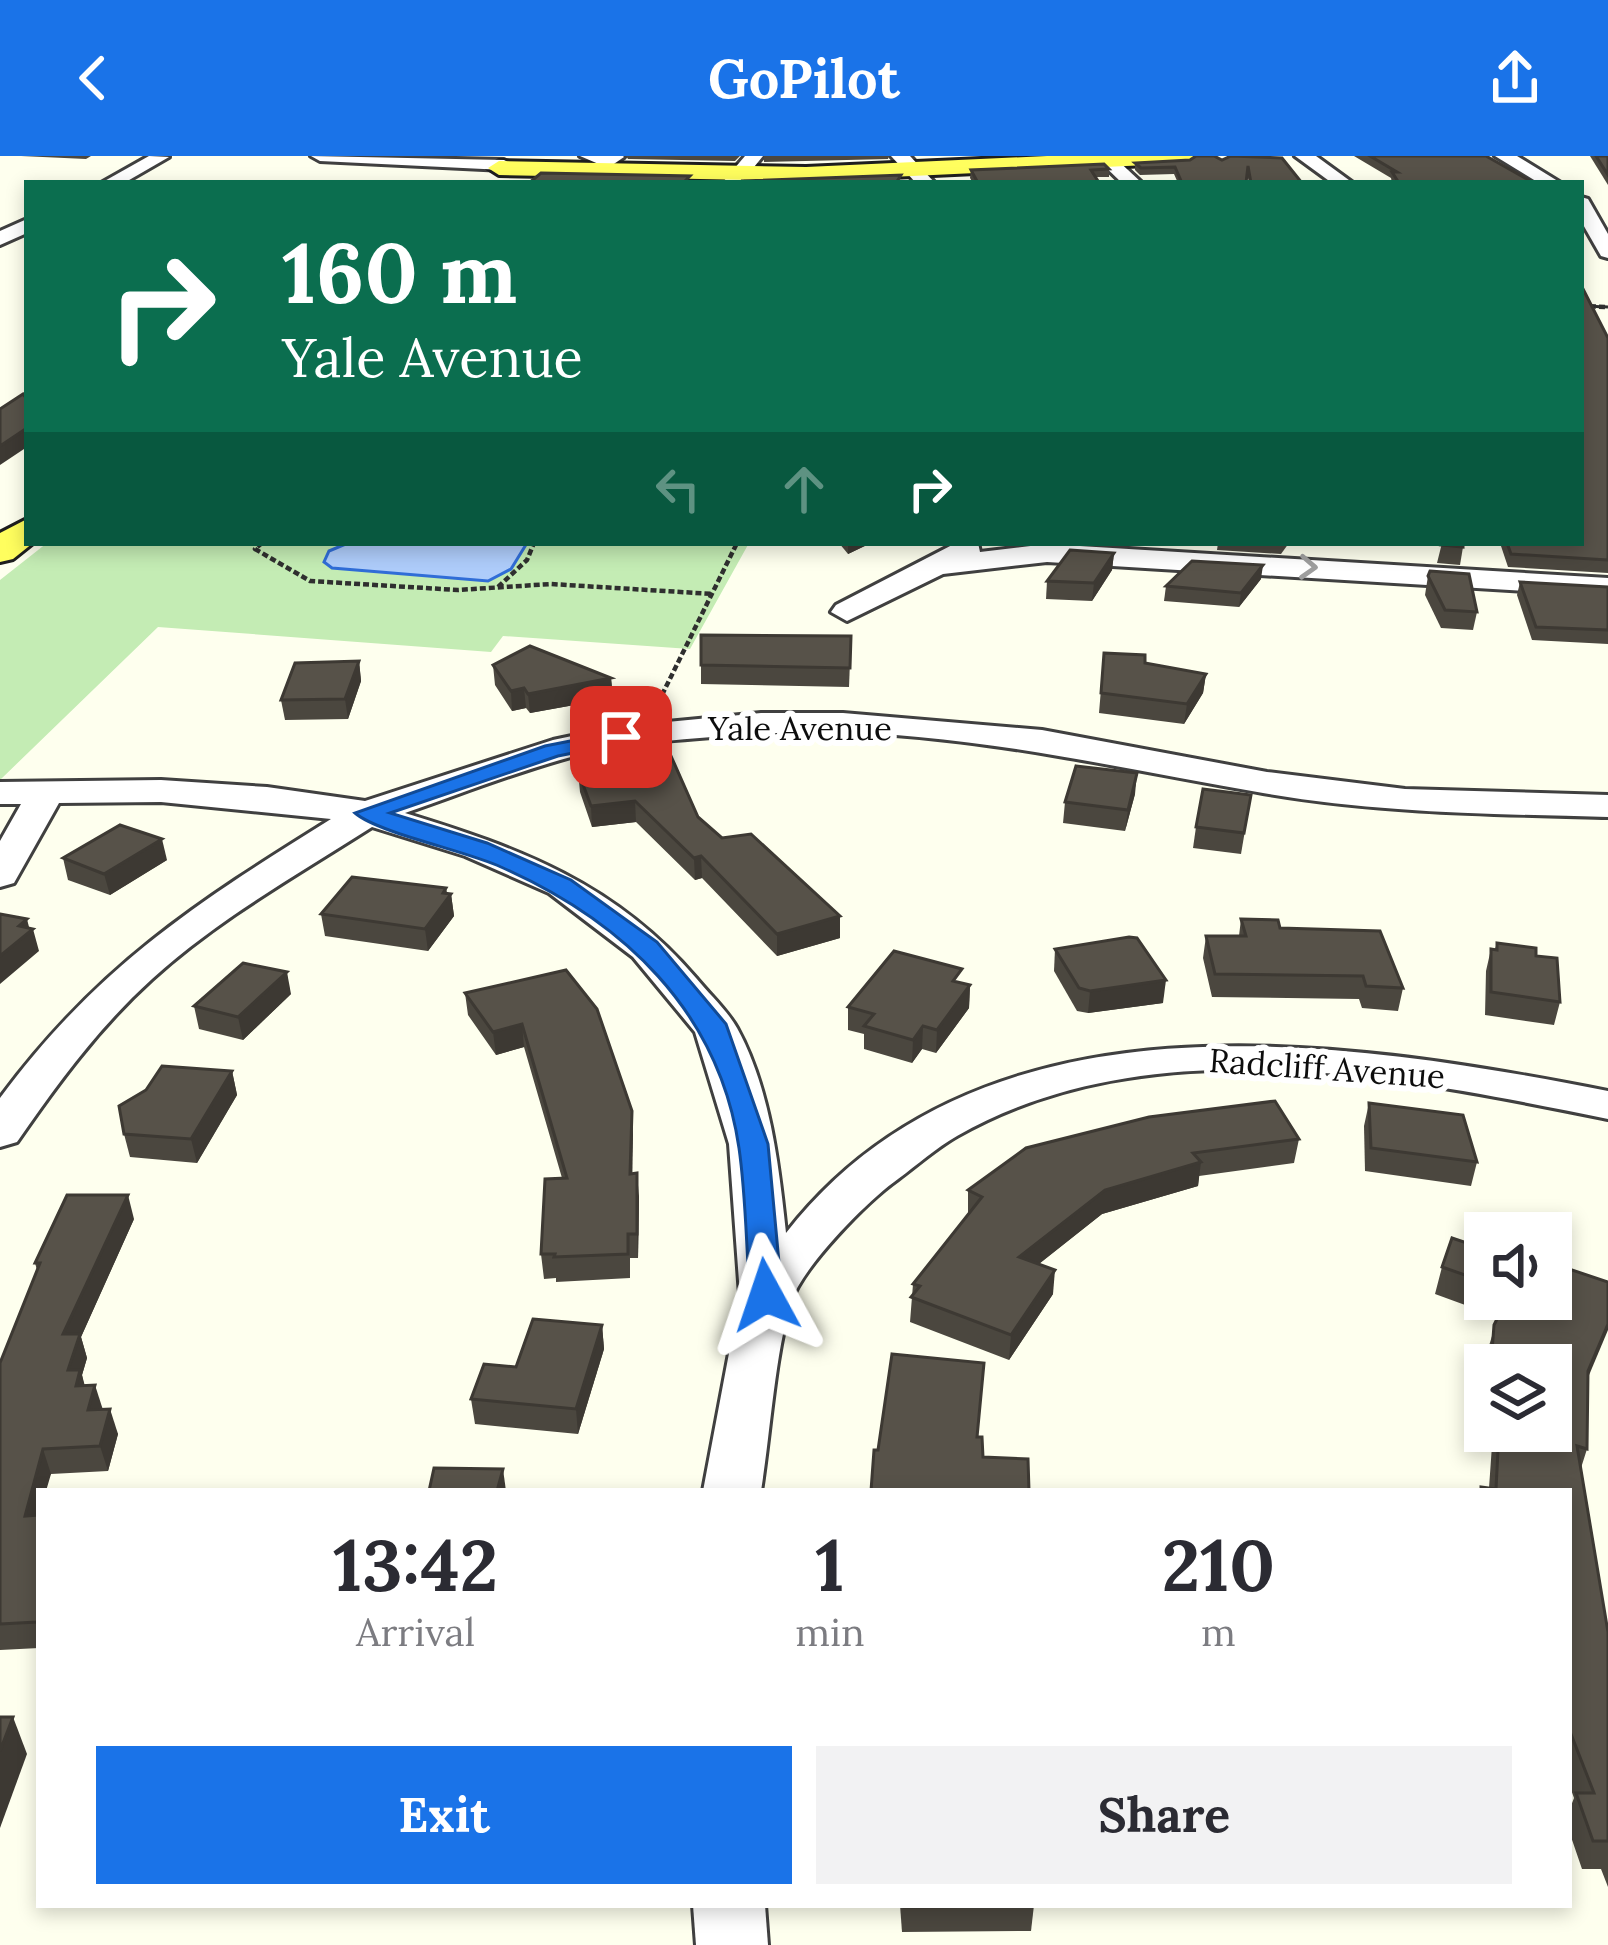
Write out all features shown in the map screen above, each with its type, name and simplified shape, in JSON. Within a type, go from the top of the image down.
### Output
[{"type":"main road","points":[[912,167],[1004,156]]},
{"type":"main road","points":[[502,166],[742,170],[1190,156]]},
{"type":"main road","points":[[502,166],[598,159],[742,170]]},
{"type":"street","points":[[320,156],[502,166]]},
{"type":"street","points":[[1304,156],[1340,180]]},
{"type":"street","points":[[1504,156],[1547,180]]},
{"type":"street","points":[[116,180],[160,158]]},
{"type":"street","points":[[1106,158],[1130,180]]},
{"type":"street","points":[[1584,208],[1608,252]]},
{"type":"street","points":[[1106,546],[1164,559]]},
{"type":"street","points":[[848,612],[945,554],[1164,559],[1362,556],[1608,587]]},
{"type":"street","name":"Yale Avenue","points":[[0,793],[246,796],[367,813],[553,751],[615,738],[760,723],[955,730],[1042,741],[1267,783],[1406,800],[1608,806]]},
{"type":"street","points":[[0,875],[47,791]]},
{"type":"street","points":[[0,1132],[34,1081],[111,993],[212,912],[367,813],[479,848],[563,885],[648,947],[716,1030],[753,1144],[766,1295],[733,1488]]},
{"type":"street","name":"Radcliff Avenue","points":[[766,1295],[856,1185],[915,1140],[1010,1092],[1122,1064],[1242,1057],[1379,1065],[1608,1105]]},
{"type":"street","points":[[729,1908],[732,1945]]},
{"type":"path","points":[[258,546],[255,549],[310,581],[497,588],[551,584],[713,594]]},
{"type":"path","points":[[497,588],[527,560],[533,546]]},
{"type":"path","points":[[651,717],[736,546]]},
{"type":"green space","points":[[43,546],[747,546],[690,649],[503,636],[491,652],[158,627],[0,780],[0,580]]},
{"type":"water","points":[[341,546],[525,546],[511,569],[488,581],[332,568],[324,562],[329,551]]},
{"type":"building","points":[[1196,156],[1282,158],[1300,180],[1250,180],[1248,166],[1246,180],[1181,180],[1175,167],[1141,168],[1135,163]]},
{"type":"building","points":[[1370,156],[1486,156],[1529,180],[1397,180],[1392,172],[1397,172]]},
{"type":"building","points":[[1596,156],[1608,156],[1608,175]]},
{"type":"building","points":[[1104,164],[1109,169],[1091,170],[1097,180],[976,180],[971,170]]},
{"type":"building","points":[[541,173],[690,176],[686,180],[533,180]]},
{"type":"building","points":[[901,175],[898,180],[768,180]]},
{"type":"building","points":[[1584,291],[1608,338],[1608,560],[1511,554],[1508,546],[1584,546]]},
{"type":"building","points":[[24,395],[24,430],[0,446],[0,409]]},
{"type":"building","points":[[1070,550],[1114,553],[1094,583],[1047,581]]},
{"type":"building","points":[[1192,561],[1263,565],[1241,593],[1166,586]]},
{"type":"building","points":[[1430,571],[1469,574],[1477,612],[1445,610],[1428,576]]},
{"type":"building","points":[[1520,582],[1608,587],[1608,630],[1536,627]]},
{"type":"building","points":[[701,635],[851,636],[850,668],[701,665]]},
{"type":"building","points":[[530,646],[611,678],[528,694],[524,688],[511,691],[493,665]]},
{"type":"building","points":[[1104,653],[1145,655],[1145,663],[1206,674],[1187,704],[1101,693]]},
{"type":"building","points":[[359,661],[345,699],[281,700],[295,663]]},
{"type":"building","points":[[671,756],[698,817],[722,838],[751,834],[840,916],[777,934],[701,856],[694,858],[635,801],[591,806],[578,771]]},
{"type":"building","points":[[1076,766],[1137,773],[1128,810],[1065,802]]},
{"type":"building","points":[[1203,789],[1251,795],[1244,833],[1196,827]]},
{"type":"building","points":[[120,825],[162,839],[104,874],[63,858]]},
{"type":"building","points":[[352,877],[446,888],[443,893],[451,894],[425,929],[321,914]]},
{"type":"building","points":[[0,914],[27,919],[19,926],[33,929],[0,956]]},
{"type":"building","points":[[1241,919],[1278,920],[1280,928],[1380,931],[1403,988],[1366,986],[1363,976],[1215,974],[1206,936],[1246,936]]},
{"type":"building","points":[[1137,938],[1166,980],[1090,991],[1079,988],[1055,949]]},
{"type":"building","points":[[1497,943],[1536,948],[1536,956],[1557,958],[1560,1002],[1491,992],[1491,949],[1497,950]]},
{"type":"building","points":[[894,951],[962,969],[953,981],[970,985],[937,1030],[923,1026],[913,1040],[864,1026],[874,1014],[848,1007]]},
{"type":"building","points":[[243,963],[287,972],[238,1017],[194,1006]]},
{"type":"building","points":[[566,970],[597,1009],[632,1111],[630,1174],[637,1173],[637,1234],[628,1234],[628,1254],[541,1254],[545,1179],[567,1178],[522,1024],[493,1032],[465,993]]},
{"type":"building","points":[[162,1066],[232,1071],[191,1139],[124,1134],[119,1106],[146,1090]]},
{"type":"building","points":[[1275,1101],[1299,1139],[1193,1153],[1201,1162],[1105,1190],[1019,1257],[1055,1270],[1011,1335],[911,1297],[920,1286],[913,1284],[982,1197],[968,1190],[1026,1148],[1149,1117]]},
{"type":"building","points":[[1369,1103],[1463,1115],[1477,1162],[1371,1148]]},
{"type":"building","points":[[67,1195],[128,1195],[63,1334],[80,1334],[68,1370],[80,1370],[76,1386],[95,1385],[88,1410],[110,1409],[100,1446],[43,1449],[25,1516],[36,1515],[36,1622],[0,1624],[0,1363],[40,1263],[35,1263]]},
{"type":"building","points":[[1452,1238],[1464,1242],[1464,1275],[1442,1267]]},
{"type":"building","points":[[1572,1270],[1608,1282],[1608,1324],[1588,1371],[1587,1449],[1577,1446],[1608,1632],[1608,1841],[1593,1841],[1576,1793],[1594,1793],[1572,1737],[1572,1488],[1496,1488],[1498,1452],[1572,1452],[1572,1344],[1493,1344],[1496,1320],[1572,1320]]},
{"type":"building","points":[[533,1319],[602,1325],[576,1409],[471,1399],[484,1364],[516,1367]]},
{"type":"building","points":[[892,1354],[984,1363],[977,1437],[982,1437],[983,1457],[1028,1459],[1029,1488],[871,1488],[874,1450],[878,1450]]},
{"type":"building","points":[[434,1468],[503,1469],[498,1488],[430,1488]]},
{"type":"building","points":[[0,1717],[13,1717],[0,1751]]},
{"type":"route","points":[[621,737],[553,751],[367,813],[479,848],[563,885],[648,947],[716,1030],[753,1144],[766,1295]]}]
